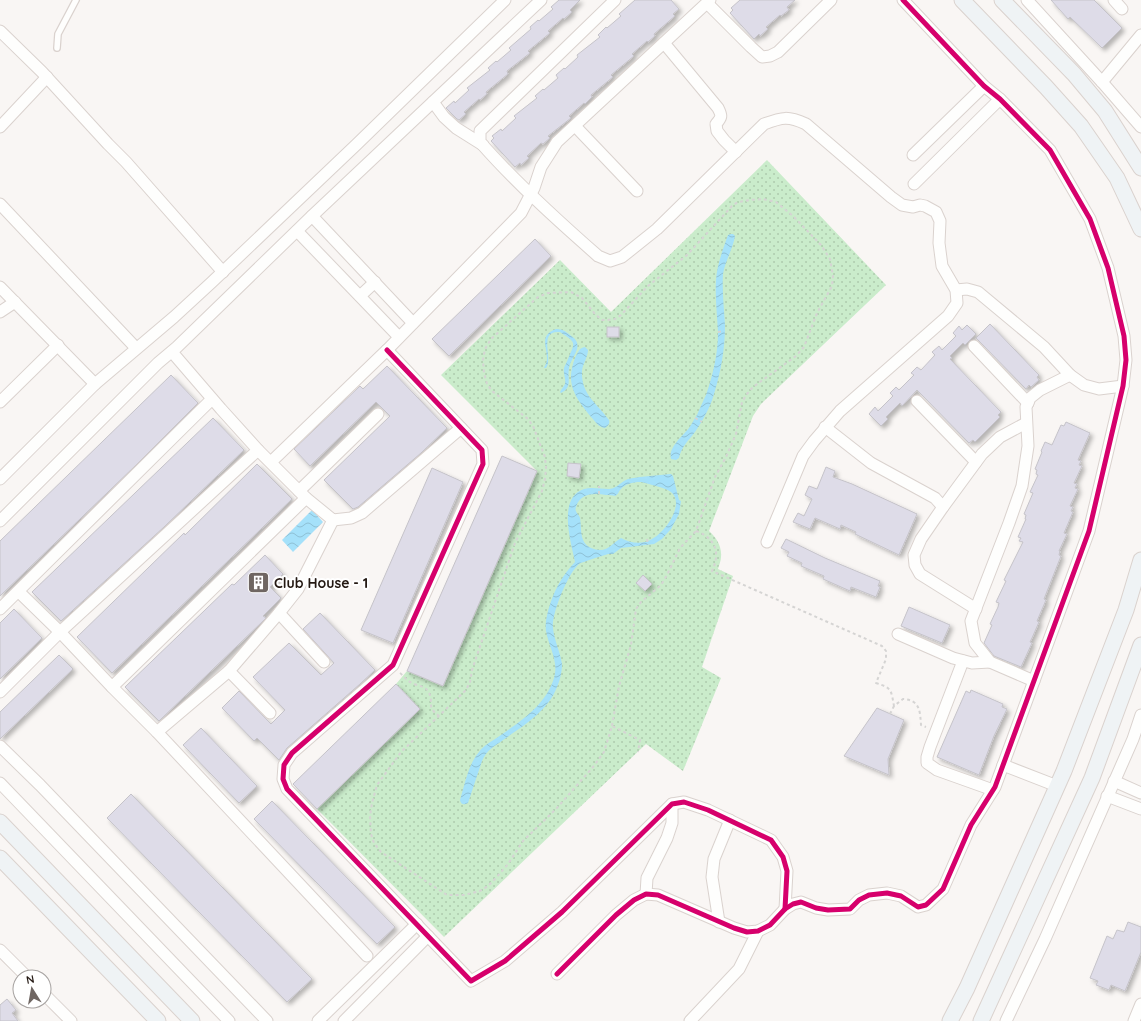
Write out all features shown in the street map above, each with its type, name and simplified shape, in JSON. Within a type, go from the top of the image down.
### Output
[{"type":"street","points":[[0,479],[95,384],[174,317],[223,272],[505,0]]},
{"type":"street","points":[[0,521],[158,364],[541,0]]},
{"type":"street","points":[[482,145],[480,142],[480,131],[615,0]]},
{"type":"street","points":[[271,462],[386,350],[521,214],[541,167],[557,142],[709,1],[750,47],[762,57],[770,56],[778,52],[830,0]]},
{"type":"street","points":[[558,974],[616,915],[634,900],[646,894],[658,896],[719,922],[747,932],[758,931],[770,925],[785,909],[793,904],[801,902],[816,908],[828,910],[850,909],[864,897],[887,893],[901,896],[918,907],[926,905],[943,889],[971,825],[993,790],[1088,531],[1123,386],[1126,360],[1124,336],[1108,268],[1090,219],[1050,150],[1000,99],[984,86],[903,0]]},
{"type":"street","points":[[962,0],[1046,87],[1081,126],[1116,178],[1141,228]]},
{"type":"street","points":[[1002,0],[1074,74],[1105,110],[1141,168]]},
{"type":"street","points":[[1028,0],[1141,127]]},
{"type":"street","points":[[1114,0],[1122,9]]},
{"type":"street","points":[[0,31],[47,77],[126,162],[223,272]]},
{"type":"street","points":[[1102,82],[1141,35]]},
{"type":"street","points":[[664,43],[718,108],[721,118],[716,124],[717,131],[736,152]]},
{"type":"street","points":[[0,127],[47,77]]},
{"type":"street","points":[[913,155],[984,86]]},
{"type":"street","points":[[914,184],[1000,99]]},
{"type":"street","points":[[433,102],[444,117],[456,128],[482,145],[530,195],[598,256],[610,261],[622,257],[657,229],[764,124],[779,119],[792,118],[806,124],[902,205],[913,207],[920,205],[925,206],[936,212],[940,221],[939,243],[942,266],[956,290],[957,302],[948,316],[840,411],[825,427],[803,456],[767,542]]},
{"type":"street","points":[[575,126],[637,191]]},
{"type":"street","points":[[0,204],[136,348]]},
{"type":"street","points":[[312,216],[413,323]]},
{"type":"street","points":[[297,231],[399,337]]},
{"type":"street","points":[[360,296],[375,282]]},
{"type":"street","points":[[0,287],[95,384]]},
{"type":"street","points":[[956,290],[967,289],[978,292],[1044,347],[1070,375],[1084,385],[1099,389],[1123,386]]},
{"type":"street","points":[[0,312],[15,302]]},
{"type":"street","points":[[0,402],[58,345]]},
{"type":"street","points":[[974,346],[1028,403]]},
{"type":"street","points":[[386,350],[482,450],[483,464],[393,665],[292,753],[284,765],[283,779],[286,789],[471,981],[505,961],[562,912],[672,804],[684,802],[708,810],[771,840],[783,857],[787,871],[785,909]]},
{"type":"street","points":[[172,352],[258,450],[302,494],[333,520],[351,518],[362,513],[461,428]]},
{"type":"street","points":[[990,662],[975,643],[971,621],[1022,486],[1028,446],[1026,407],[1030,398],[1040,390],[1070,375]]},
{"type":"street","points":[[0,609],[19,592],[212,399]]},
{"type":"street","points":[[917,401],[976,462]]},
{"type":"street","points":[[112,687],[302,494],[378,414]]},
{"type":"street","points":[[976,609],[920,574],[915,565],[914,555],[921,539],[982,454],[1000,437],[1026,423]]},
{"type":"street","points":[[825,427],[871,463],[935,498],[943,507]]},
{"type":"street","points":[[0,692],[60,632],[258,450]]},
{"type":"street","points":[[157,732],[229,671],[279,613],[298,589],[333,520]]},
{"type":"street","points":[[950,1021],[970,980],[1057,786],[1126,610],[1141,560]]},
{"type":"street","points":[[19,592],[157,732],[367,956]]},
{"type":"street","points":[[279,613],[324,662]]},
{"type":"street","points":[[898,634],[953,658],[972,663],[990,662],[1034,681]]},
{"type":"street","points":[[981,1021],[1092,778],[1141,645]]},
{"type":"street","points":[[964,661],[930,747],[927,763],[937,770],[993,790]]},
{"type":"street","points":[[229,671],[270,713]]},
{"type":"street","points":[[1006,1021],[1045,939],[1133,739],[1141,714]]},
{"type":"street","points":[[0,746],[40,785],[267,1021]]},
{"type":"street","points":[[1003,764],[1057,786]]},
{"type":"street","points":[[1114,782],[1141,793]]},
{"type":"street","points":[[0,783],[229,1021]]},
{"type":"street","points":[[1107,796],[1141,809]]},
{"type":"street","points":[[646,894],[647,878],[667,838],[672,823],[672,804]]},
{"type":"street","points":[[719,922],[712,877],[714,859],[730,820]]},
{"type":"street","points":[[0,822],[192,1021]]},
{"type":"street","points":[[0,858],[158,1021]]},
{"type":"street","points":[[318,1021],[416,924]]},
{"type":"street","points":[[690,1021],[739,968],[758,931]]},
{"type":"street","points":[[344,1021],[428,936]]},
{"type":"street","points":[[0,950],[19,969]]},
{"type":"street","points":[[52,1002],[71,1021]]},
{"type":"street","points":[[1134,1021],[1141,1004]]},
{"type":"lane","points":[[57,48],[58,34],[76,0]]},
{"type":"path","points":[[763,199],[776,202],[793,216],[821,245],[830,259],[833,276],[832,286],[817,313],[804,347],[796,356],[753,387],[742,402],[736,434],[715,477],[696,531],[680,548],[661,585],[641,602],[636,609],[631,645],[619,686],[612,726],[604,752],[594,766],[556,809],[523,841],[508,864],[496,878],[480,891],[464,895],[447,895],[381,852],[374,843],[371,834],[370,816],[377,785],[401,752],[439,716],[466,690],[470,682],[472,670],[515,543],[542,491],[545,479],[545,458],[533,426],[528,419],[492,391],[487,384],[483,360],[485,349],[492,339],[538,297],[548,293],[571,292],[582,298],[602,320],[615,319],[621,315],[648,286],[688,255],[732,206],[738,202],[750,200],[763,199]]},
{"type":"path","points":[[718,332],[724,331]]},
{"type":"path","points":[[695,418],[702,422]]},
{"type":"path","points":[[599,486],[599,494]]},
{"type":"path","points":[[696,531],[707,536],[715,546],[717,555],[716,563],[712,571],[882,646],[886,651],[886,659],[876,683],[886,686],[891,691],[894,706]]},
{"type":"path","points":[[647,539],[648,545]]},
{"type":"path","points":[[393,665],[410,683],[426,688],[430,693],[431,708],[439,716]]},
{"type":"path","points":[[890,714],[894,706],[903,699],[911,699],[918,707],[921,725],[928,728]]},
{"type":"path","points":[[612,726],[640,740],[638,752]]},
{"type":"green space","points":[[767,160],[886,285],[761,404],[753,416],[709,531],[716,539],[721,549],[721,558],[718,569],[733,576],[702,667],[721,678],[683,771],[646,744],[444,937],[317,809],[420,709],[396,684],[407,671],[443,686],[537,471],[441,375],[560,260],[611,312]]},
{"type":"water","points":[[731,234],[735,236],[733,246],[725,264],[723,274],[725,334],[721,368],[706,414],[695,432],[683,447],[679,458],[676,460],[671,459],[674,446],[689,428],[697,415],[711,380],[718,340],[716,280],[720,257],[728,235]]},
{"type":"water","points":[[556,329],[567,332],[575,339],[578,346],[569,368],[569,382],[567,388],[561,393],[560,391],[565,384],[564,368],[571,353],[573,343],[569,338],[560,332],[553,333],[549,336],[547,346],[548,364],[546,368],[544,368],[547,359],[545,341],[547,334]]},
{"type":"water","points":[[585,347],[588,350],[583,365],[582,379],[587,393],[609,420],[609,424],[605,428],[597,424],[585,410],[576,396],[571,383],[572,367],[575,358],[580,349]]},
{"type":"water","points":[[671,474],[673,476],[679,500],[681,501],[679,514],[671,529],[662,539],[654,544],[621,548],[613,554],[608,554],[581,563],[570,576],[557,604],[553,622],[562,670],[553,696],[534,717],[488,751],[482,761],[468,803],[462,804],[460,800],[465,781],[475,757],[485,745],[515,725],[539,705],[550,688],[554,678],[555,666],[547,637],[546,619],[557,587],[575,562],[568,521],[568,511],[571,501],[576,494],[584,489],[609,489],[629,479]],"holes":[[[641,482],[671,492],[675,498],[676,505],[670,521],[658,535],[645,542],[639,543],[627,541],[621,538],[603,550],[591,548],[587,545],[583,539],[580,518],[576,510],[578,502],[584,497],[592,494],[615,496],[624,486]]]},
{"type":"water","points":[[312,510],[323,522],[293,552],[282,540]]},
{"type":"building","points":[[559,0],[580,0],[570,10],[572,12],[548,31],[550,33],[528,51],[530,53],[507,71],[508,74],[486,92],[487,94],[464,112],[466,114],[459,120],[457,119],[446,108],[454,101],[455,103],[469,90],[467,88],[490,70],[488,68],[511,50],[509,48],[531,29],[530,27],[553,9],[551,7]]},
{"type":"building","points":[[635,0],[671,0],[679,9],[673,14],[675,16],[654,34],[655,36],[632,54],[634,56],[611,75],[613,77],[591,95],[592,97],[585,104],[584,103],[569,116],[571,118],[548,136],[550,138],[543,144],[541,143],[527,156],[529,158],[521,165],[520,163],[515,167],[491,141],[494,138],[492,136],[501,129],[502,131],[516,118],[514,116],[537,98],[535,96],[543,89],[544,90],[558,78],[556,75],[578,57],[577,55],[600,37],[598,35],[621,16],[619,14]]},
{"type":"building","points":[[740,0],[795,0],[787,7],[789,10],[781,16],[780,15],[766,27],[768,29],[754,39],[730,13],[733,10],[731,8]]},
{"type":"building","points":[[1051,0],[1094,0],[1122,28],[1102,48],[1070,17],[1068,19]]},
{"type":"building","points":[[535,239],[551,256],[449,356],[432,339]]},
{"type":"building","points":[[990,324],[1039,375],[1037,377],[1039,380],[1031,387],[1029,385],[1026,389],[976,338]]},
{"type":"building","points":[[967,325],[976,334],[965,345],[963,343],[950,356],[952,358],[950,359],[1001,412],[998,415],[1000,417],[975,442],[973,440],[969,443],[917,390],[902,406],[900,403],[886,417],[888,419],[881,426],[869,414],[875,407],[878,411],[893,396],[890,393],[896,387],[899,390],[914,375],[911,373],[917,367],[921,370],[935,355],[932,352],[939,346],[942,350],[956,336],[953,333],[959,326],[962,330]]},
{"type":"building","points":[[607,327],[619,327],[619,337],[607,337]]},
{"type":"building","points":[[387,366],[447,428],[421,453],[358,507],[353,509],[324,480],[390,416],[376,402],[310,466],[294,449],[360,386],[363,389]]},
{"type":"building","points":[[171,375],[198,403],[0,596],[0,541]]},
{"type":"building","points":[[213,418],[244,450],[164,527],[61,621],[32,592]]},
{"type":"building","points":[[1066,422],[1090,433],[1078,460],[1081,461],[1079,465],[1082,466],[1074,483],[1077,484],[1075,488],[1078,489],[1070,506],[1073,507],[1071,511],[1073,512],[1064,533],[1067,534],[1059,551],[1059,555],[1061,556],[1044,599],[1046,600],[1037,621],[1039,622],[1030,642],[1032,643],[1021,667],[994,656],[984,643],[992,625],[990,624],[998,607],[999,603],[996,602],[1006,581],[1004,580],[1023,542],[1019,541],[1021,538],[1018,537],[1026,519],[1026,515],[1024,514],[1033,493],[1030,492],[1038,475],[1036,474],[1037,470],[1035,469],[1042,452],[1041,451],[1045,442],[1052,445],[1061,425],[1064,426]]},
{"type":"building","points":[[502,456],[537,471],[443,686],[407,671]]},
{"type":"building","points":[[568,463],[581,464],[579,478],[567,476]]},
{"type":"building","points":[[257,464],[292,499],[112,673],[77,637],[184,533],[185,535]]},
{"type":"building","points":[[826,467],[835,471],[833,477],[852,484],[917,514],[899,555],[855,534],[856,532],[841,525],[840,529],[815,518],[810,529],[793,522],[798,513],[804,516],[812,499],[805,495],[809,486],[817,489]]},
{"type":"building","points":[[432,468],[463,482],[393,643],[361,630]]},
{"type":"building","points":[[786,539],[825,558],[880,581],[878,586],[880,587],[876,597],[851,587],[850,591],[823,579],[824,576],[801,566],[802,563],[787,556],[789,552],[781,548]]},
{"type":"building","points":[[265,555],[283,574],[270,587],[281,598],[263,616],[266,618],[159,721],[125,687],[232,584],[234,585]]},
{"type":"building","points":[[643,575],[652,584],[645,591],[636,583]]},
{"type":"building","points":[[909,607],[950,625],[942,643],[901,626]]},
{"type":"building","points":[[14,609],[42,638],[0,679],[0,623]]},
{"type":"building","points":[[320,613],[375,670],[287,748],[279,760],[257,738],[254,741],[222,708],[239,691],[271,724],[285,710],[253,677],[289,643],[321,675],[334,663],[303,629]]},
{"type":"building","points":[[59,655],[73,669],[0,739],[0,712]]},
{"type":"building","points":[[396,684],[420,709],[317,809],[293,784]]},
{"type":"building","points":[[971,690],[1003,704],[1002,707],[1007,709],[994,736],[979,775],[937,757],[966,691],[970,693]]},
{"type":"building","points":[[877,708],[904,720],[888,759],[889,775],[844,756]]},
{"type":"building","points":[[201,728],[257,786],[239,803],[183,745]]},
{"type":"building","points":[[131,794],[312,979],[287,1002],[107,818]]},
{"type":"building","points":[[272,801],[395,927],[377,944],[254,819]]},
{"type":"building","points":[[1128,922],[1141,927],[1141,952],[1125,991],[1111,985],[1109,990],[1096,985],[1098,981],[1090,978],[1107,936],[1113,939],[1117,930],[1124,932]]},
{"type":"building","points":[[7,999],[12,1005],[12,1009],[16,1010],[12,1013],[18,1021],[0,1021],[0,1005]]},
{"type":"cycle path","points":[[557,974],[616,915],[634,900],[646,894],[658,895],[734,928],[747,932],[758,931],[770,925],[785,909],[793,904],[801,902],[816,908],[828,910],[850,909],[859,900],[869,895],[887,893],[901,896],[918,907],[926,905],[943,889],[971,825],[995,787],[1089,531],[1123,386],[1126,360],[1124,336],[1108,268],[1090,219],[1050,150],[1000,99],[984,86],[903,0]]},
{"type":"cycle path","points":[[387,350],[482,450],[483,464],[393,665],[292,753],[284,765],[283,779],[287,789],[471,981],[505,961],[562,912],[672,804],[684,802],[708,810],[771,840],[783,857],[787,871],[785,909]]},
{"type":"place","name":"Club House - 1","points":[[259,583]]}]
